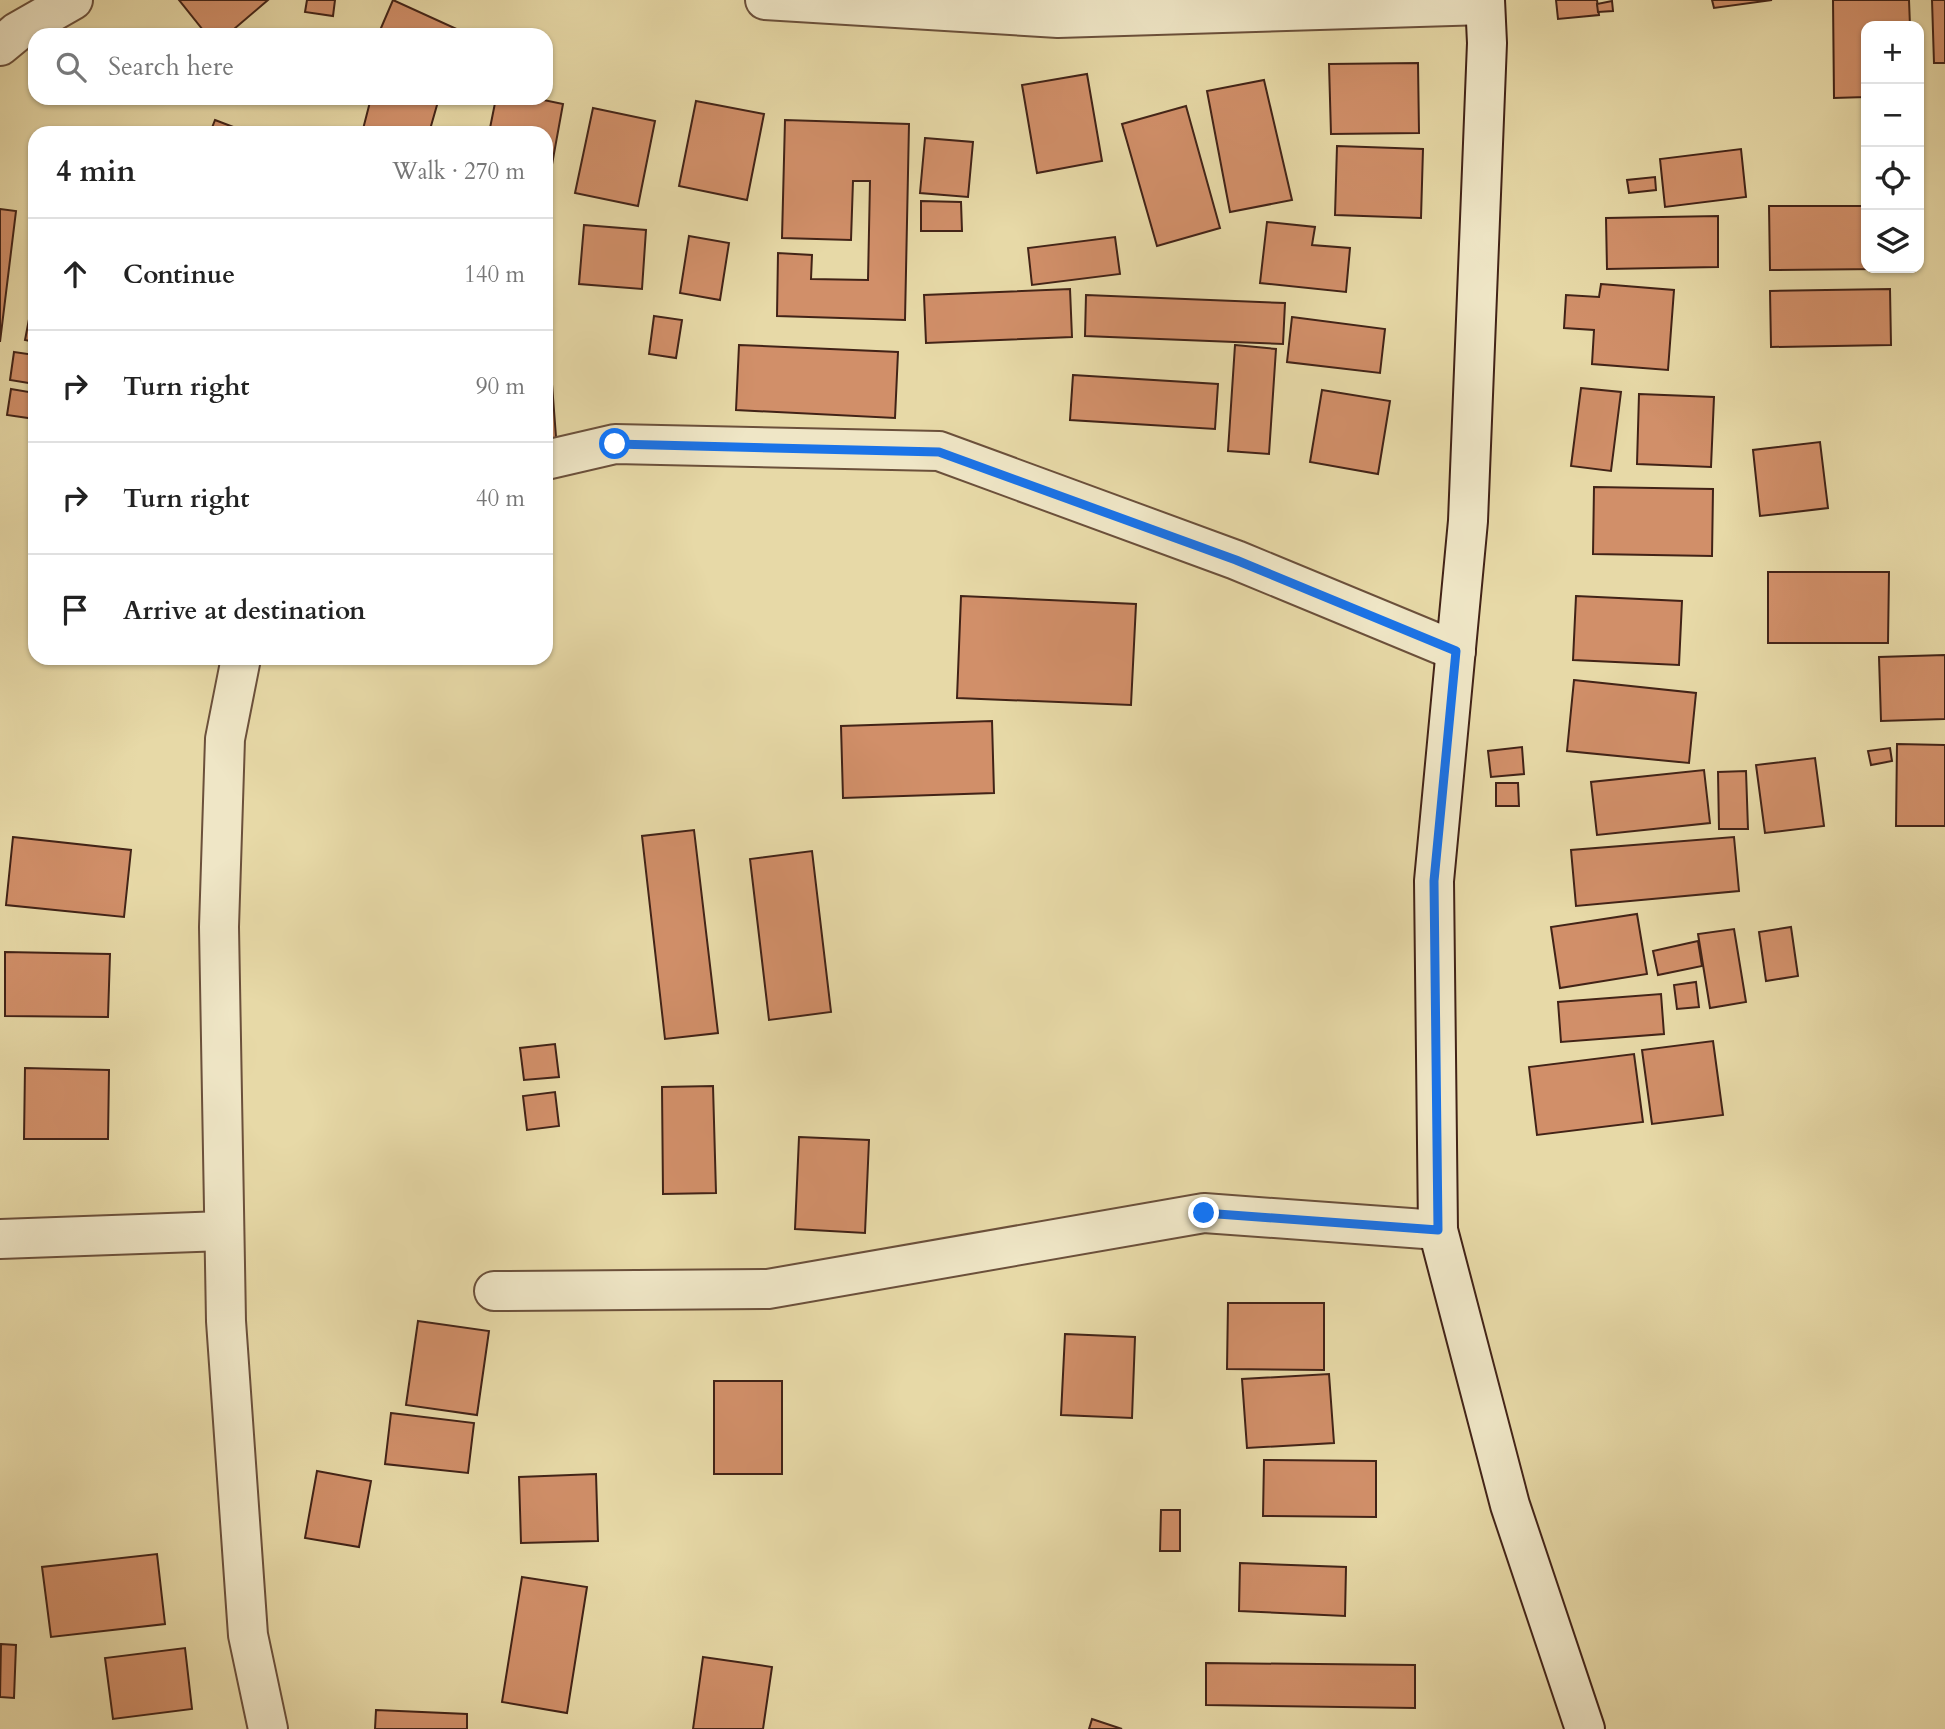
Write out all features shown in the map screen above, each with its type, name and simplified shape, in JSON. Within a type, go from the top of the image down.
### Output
[{"type":"street","points":[[0,46],[18,32],[73,0]]},
{"type":"street","points":[[765,0],[1058,18],[1485,2],[1487,43],[1469,507],[1434,881],[1438,1230],[1510,1505],[1585,1729]]},
{"type":"street","points":[[553,458],[615,444],[939,452],[1236,560],[1456,651]]},
{"type":"street","points":[[240,665],[225,739],[219,927],[226,1321],[248,1634],[268,1729]]},
{"type":"street","points":[[494,1291],[768,1289],[1204,1213],[1438,1230]]},
{"type":"street","points":[[0,1239],[224,1230]]},
{"type":"building","points":[[179,0],[268,0],[235,28],[201,28]]},
{"type":"building","points":[[307,0],[335,0],[333,16],[305,12]]},
{"type":"building","points":[[393,0],[454,28],[381,28]]},
{"type":"building","points":[[1556,0],[1597,0],[1599,15],[1558,19]]},
{"type":"building","points":[[1712,0],[1772,0],[1714,8]]},
{"type":"building","points":[[1833,0],[1909,0],[1910,21],[1861,21],[1861,97],[1834,98]]},
{"type":"building","points":[[1932,0],[1945,0],[1945,63],[1934,63]]},
{"type":"building","points":[[1612,1],[1613,11],[1598,12],[1597,4]]},
{"type":"building","points":[[1418,63],[1419,133],[1331,134],[1329,64]]},
{"type":"building","points":[[1087,74],[1102,161],[1037,173],[1022,85]]},
{"type":"building","points":[[1264,80],[1292,200],[1230,212],[1207,91]]},
{"type":"building","points":[[696,101],[764,114],[747,200],[679,186]]},
{"type":"building","points":[[553,102],[563,104],[553,159],[553,126],[490,126],[495,105],[553,105]]},
{"type":"building","points":[[369,105],[437,105],[431,126],[364,126]]},
{"type":"building","points":[[1186,106],[1220,228],[1157,246],[1122,124]]},
{"type":"building","points":[[593,108],[655,121],[638,206],[575,193]]},
{"type":"building","points":[[215,120],[231,126],[213,126]]},
{"type":"building","points":[[785,120],[909,124],[905,320],[777,316],[778,253],[812,255],[811,279],[868,280],[870,181],[853,181],[851,240],[782,238]]},
{"type":"building","points":[[925,138],[973,142],[968,197],[920,193]]},
{"type":"building","points":[[1337,146],[1423,149],[1421,218],[1335,215]]},
{"type":"building","points":[[1741,149],[1746,197],[1665,207],[1660,159]]},
{"type":"building","points":[[1655,177],[1656,190],[1629,193],[1627,180]]},
{"type":"building","points":[[921,201],[961,202],[962,231],[921,231]]},
{"type":"building","points":[[1769,206],[1861,206],[1861,269],[1770,270]]},
{"type":"building","points":[[0,209],[16,211],[0,342]]},
{"type":"building","points":[[1718,216],[1718,267],[1607,269],[1606,218]]},
{"type":"building","points":[[1267,222],[1315,227],[1312,245],[1350,248],[1346,292],[1260,283]]},
{"type":"building","points":[[584,225],[646,230],[642,289],[579,284]]},
{"type":"building","points":[[689,236],[729,243],[720,300],[680,293]]},
{"type":"building","points":[[1115,237],[1120,274],[1032,285],[1028,248]]},
{"type":"building","points":[[1601,284],[1674,290],[1668,370],[1592,364],[1594,330],[1564,328],[1566,295],[1599,297]]},
{"type":"building","points":[[1070,289],[1072,337],[926,343],[924,295]]},
{"type":"building","points":[[1890,289],[1891,345],[1771,347],[1770,291]]},
{"type":"building","points":[[1086,295],[1285,303],[1283,344],[1085,336]]},
{"type":"building","points":[[654,316],[682,320],[676,358],[649,354]]},
{"type":"building","points":[[1292,317],[1385,329],[1380,373],[1287,362]]},
{"type":"building","points":[[739,345],[898,352],[895,418],[736,410]]},
{"type":"building","points":[[1235,345],[1276,349],[1269,454],[1228,451]]},
{"type":"building","points":[[14,352],[28,354],[28,383],[10,380]]},
{"type":"building","points":[[1073,375],[1218,384],[1215,429],[1070,420]]},
{"type":"building","points":[[1581,388],[1621,392],[1611,471],[1571,466]]},
{"type":"building","points":[[11,389],[28,392],[28,418],[7,415]]},
{"type":"building","points":[[1322,390],[1390,401],[1378,474],[1310,462]]},
{"type":"building","points":[[1639,394],[1714,397],[1711,467],[1637,464]]},
{"type":"building","points":[[553,397],[557,450],[553,450]]},
{"type":"building","points":[[1820,442],[1828,508],[1760,516],[1753,450]]},
{"type":"building","points":[[1594,487],[1713,489],[1712,556],[1593,554]]},
{"type":"building","points":[[1768,572],[1889,572],[1888,643],[1768,643]]},
{"type":"building","points":[[961,596],[1136,604],[1131,705],[957,698]]},
{"type":"building","points":[[1576,596],[1682,601],[1679,665],[1573,660]]},
{"type":"building","points":[[1945,655],[1945,719],[1881,721],[1879,657]]},
{"type":"building","points":[[1574,680],[1696,693],[1689,763],[1567,751]]},
{"type":"building","points":[[992,721],[994,793],[843,798],[841,726]]},
{"type":"building","points":[[1897,744],[1945,745],[1945,826],[1896,826]]},
{"type":"building","points":[[1522,747],[1524,774],[1491,777],[1488,751]]},
{"type":"building","points":[[1890,748],[1892,761],[1871,765],[1868,751]]},
{"type":"building","points":[[1815,758],[1824,826],[1765,833],[1756,765]]},
{"type":"building","points":[[1704,770],[1710,823],[1597,835],[1591,782]]},
{"type":"building","points":[[1746,771],[1748,829],[1719,829],[1718,772]]},
{"type":"building","points":[[1496,783],[1518,783],[1519,806],[1496,806]]},
{"type":"building","points":[[694,830],[718,1033],[665,1039],[642,836]]},
{"type":"building","points":[[13,837],[131,850],[124,917],[6,905]]},
{"type":"building","points":[[1734,837],[1739,891],[1576,906],[1571,850]]},
{"type":"building","points":[[812,851],[831,1012],[769,1020],[750,859]]},
{"type":"building","points":[[1637,914],[1647,974],[1560,988],[1551,927]]},
{"type":"building","points":[[1791,927],[1798,976],[1766,981],[1759,932]]},
{"type":"building","points":[[1734,929],[1746,1002],[1710,1008],[1698,934]]},
{"type":"building","points":[[1698,941],[1702,966],[1658,975],[1653,951]]},
{"type":"building","points":[[5,952],[110,954],[108,1017],[5,1016]]},
{"type":"building","points":[[1696,982],[1699,1007],[1677,1009],[1674,985]]},
{"type":"building","points":[[1661,994],[1664,1034],[1561,1042],[1558,1002]]},
{"type":"building","points":[[1713,1041],[1723,1115],[1652,1124],[1642,1050]]},
{"type":"building","points":[[555,1044],[559,1077],[524,1080],[520,1048]]},
{"type":"building","points":[[1634,1054],[1643,1122],[1537,1135],[1529,1067]]},
{"type":"building","points":[[25,1068],[109,1070],[108,1139],[24,1139]]},
{"type":"building","points":[[713,1086],[716,1193],[663,1194],[662,1087]]},
{"type":"building","points":[[555,1092],[559,1126],[527,1130],[523,1096]]},
{"type":"building","points":[[799,1137],[869,1140],[865,1233],[795,1229]]},
{"type":"building","points":[[1228,1303],[1324,1303],[1324,1370],[1227,1369]]},
{"type":"building","points":[[418,1321],[489,1331],[477,1415],[406,1405]]},
{"type":"building","points":[[1065,1334],[1135,1337],[1132,1418],[1061,1415]]},
{"type":"building","points":[[1329,1374],[1334,1443],[1247,1448],[1242,1379]]},
{"type":"building","points":[[714,1381],[782,1381],[782,1474],[714,1474]]},
{"type":"building","points":[[391,1413],[474,1423],[468,1473],[385,1464]]},
{"type":"building","points":[[1264,1460],[1376,1461],[1376,1517],[1263,1516]]},
{"type":"building","points":[[317,1471],[371,1481],[359,1547],[305,1538]]},
{"type":"building","points":[[596,1474],[598,1541],[521,1543],[519,1477]]},
{"type":"building","points":[[1161,1510],[1180,1510],[1180,1551],[1160,1551]]},
{"type":"building","points":[[157,1554],[165,1624],[51,1637],[42,1567]]},
{"type":"building","points":[[1240,1563],[1346,1567],[1345,1616],[1239,1611]]},
{"type":"building","points":[[522,1577],[587,1587],[567,1713],[502,1702]]},
{"type":"building","points":[[1,1644],[16,1645],[14,1698],[0,1697]]},
{"type":"building","points":[[185,1648],[192,1709],[113,1719],[105,1658]]},
{"type":"building","points":[[703,1657],[772,1667],[763,1729],[693,1729]]},
{"type":"building","points":[[1206,1663],[1415,1665],[1415,1708],[1206,1705]]},
{"type":"building","points":[[376,1710],[467,1714],[467,1729],[375,1729]]},
{"type":"building","points":[[1092,1719],[1122,1729],[1089,1729]]},
{"type":"route","points":[[615,444],[939,452],[1236,560],[1456,651],[1434,881],[1438,1230],[1204,1213]]}]
